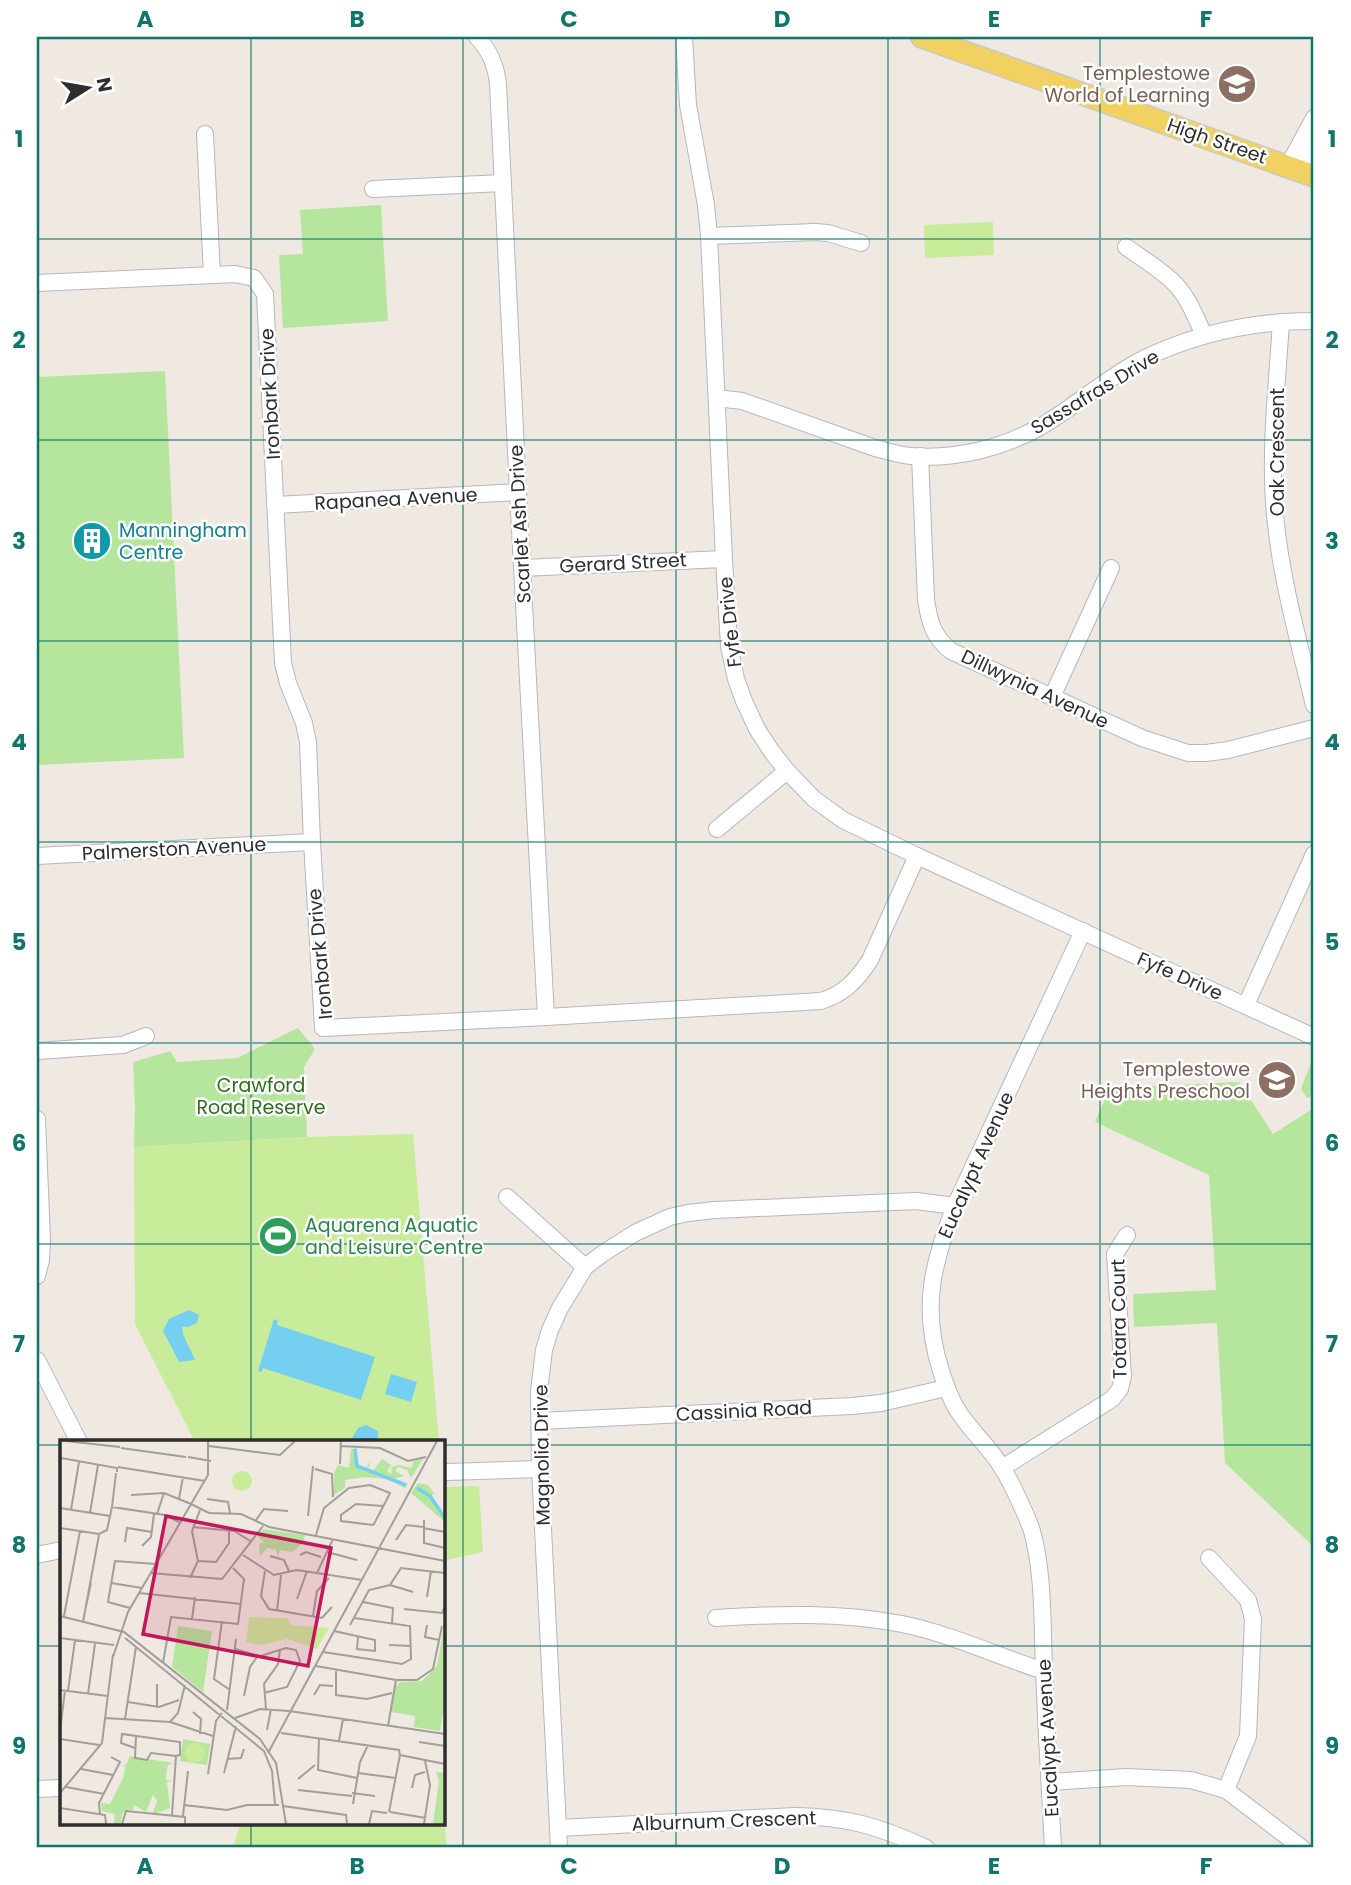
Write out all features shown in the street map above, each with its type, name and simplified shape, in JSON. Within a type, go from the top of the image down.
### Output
[{"type":"main road","name":"High Street","points":[[922,37],[1303,171]]},
{"type":"street","name":"Scarlet Ash Drive","points":[[477,37],[492,58],[496,69],[546,1017]]},
{"type":"street","name":"Fyfe Drive","points":[[684,37],[688,104],[709,236],[729,646],[736,679],[758,729],[787,771],[814,799],[843,820],[1314,1037]]},
{"type":"street","points":[[1303,171],[1314,118]]},
{"type":"street","points":[[1303,171],[1314,127]]},
{"type":"street","points":[[37,283],[212,275],[205,134]]},
{"type":"street","points":[[373,190],[503,183]]},
{"type":"street","points":[[709,236],[814,232],[828,233],[861,243]]},
{"type":"street","points":[[1126,247],[1167,276],[1178,288],[1204,335]]},
{"type":"street","name":"Ironbark Drive","points":[[212,275],[235,274],[254,278],[265,294],[283,663],[308,742],[323,1028],[810,1003],[832,998],[852,984],[870,960],[917,856]]},
{"type":"street","name":"Sassafras Drive","points":[[717,398],[741,401],[896,454],[920,456],[974,451],[998,446],[1041,426],[1108,379],[1142,360],[1204,335],[1236,327],[1314,321]]},
{"type":"street","name":"Oak Crescent","points":[[1281,322],[1273,461],[1275,513],[1280,559],[1314,705]]},
{"type":"street","name":"Dillwynia Avenue","points":[[920,456],[929,620],[935,635],[951,651],[1142,738],[1188,753],[1228,750],[1314,728]]},
{"type":"street","name":"Rapanea Avenue","points":[[275,505],[517,492]]},
{"type":"street","name":"Gerard Street","points":[[523,568],[724,559]]},
{"type":"street","points":[[1052,697],[1111,568]]},
{"type":"street","points":[[717,829],[787,771]]},
{"type":"street","name":"Palmerston Avenue","points":[[37,856],[312,842]]},
{"type":"street","points":[[1246,1005],[1314,854]]},
{"type":"street","name":"Eucalypt Avenue","points":[[1053,1848],[1042,1614],[1038,1562],[1031,1529],[1002,1468],[958,1412],[946,1388],[934,1350],[930,1317],[933,1274],[938,1251],[955,1206],[1083,931]]},
{"type":"street","points":[[37,1051],[123,1045],[146,1036]]},
{"type":"street","points":[[37,1119],[42,1221],[41,1259],[37,1276]]},
{"type":"street","points":[[507,1197],[585,1267]]},
{"type":"street","name":"Magnolia Drive","points":[[559,1848],[540,1469],[540,1371],[550,1330],[585,1267],[635,1233],[670,1217],[688,1213],[916,1201],[955,1206]]},
{"type":"street","name":"Totara Court","points":[[1002,1468],[1112,1399],[1120,1389],[1123,1376],[1115,1254],[1127,1235]]},
{"type":"street","points":[[37,1360],[78,1440]]},
{"type":"street","name":"Cassinia Road","points":[[540,1421],[852,1406],[881,1403],[946,1388]]},
{"type":"street","points":[[447,1472],[540,1469]]},
{"type":"street","points":[[37,1555],[60,1550]]},
{"type":"street","points":[[1209,1558],[1248,1600],[1253,1619],[1248,1736],[1226,1790]]},
{"type":"street","points":[[716,1618],[782,1614],[852,1616],[904,1625],[970,1644],[1044,1671]]},
{"type":"street","points":[[1050,1782],[1126,1777],[1191,1780],[1226,1790],[1300,1848]]},
{"type":"street","points":[[37,1789],[60,1788]]},
{"type":"street","name":"Alburnum Crescent","points":[[558,1828],[819,1817],[872,1826],[926,1848]]},
{"type":"green space","points":[[381,205],[388,321],[283,328],[279,255],[303,254],[300,210]]},
{"type":"green space","points":[[993,222],[994,255],[925,258],[924,225]]},
{"type":"green space","name":"Manningham Centre","points":[[165,371],[184,758],[37,765],[37,377]]},
{"type":"green space","name":"Crawford Road Reserve","points":[[298,1028],[315,1049],[304,1067],[307,1137],[134,1147],[133,1062],[170,1051],[177,1062],[237,1058]]},
{"type":"green space","points":[[1313,1057],[1314,1096],[1307,1098],[1301,1089]]},
{"type":"green space","points":[[1239,1082],[1273,1134],[1314,1108],[1314,1547],[1225,1463],[1217,1323],[1134,1327],[1133,1294],[1216,1290],[1209,1175],[1095,1122],[1110,1088]]},
{"type":"green space","name":"Aquarena Aquatic and Leisure Centre","points":[[413,1134],[439,1440],[194,1440],[135,1324],[134,1147]]},
{"type":"green space","points":[[479,1486],[483,1552],[446,1560],[444,1565],[444,1487]]},
{"type":"green space","points":[[444,1821],[447,1848],[233,1848],[239,1826],[444,1826]]},
{"type":"water","points":[[189,1310],[199,1315],[197,1323],[182,1327],[195,1360],[179,1362],[163,1331],[169,1319]]},
{"type":"water","points":[[274,1319],[278,1321],[277,1325],[375,1357],[361,1400],[263,1368],[261,1372],[258,1371]]},
{"type":"water","points":[[391,1374],[417,1382],[411,1402],[385,1394]]},
{"type":"water","points":[[366,1425],[378,1431],[378,1440],[352,1440],[358,1428]]},
{"type":"place","name":"Templestowe World of Learning","points":[[1237,84]]},
{"type":"place","name":"Manningham Centre","points":[[92,541]]},
{"type":"place","name":"Templestowe Heights Preschool","points":[[1277,1080]]},
{"type":"place","name":"Aquarena Aquatic and Leisure Centre","points":[[278,1236]]}]
